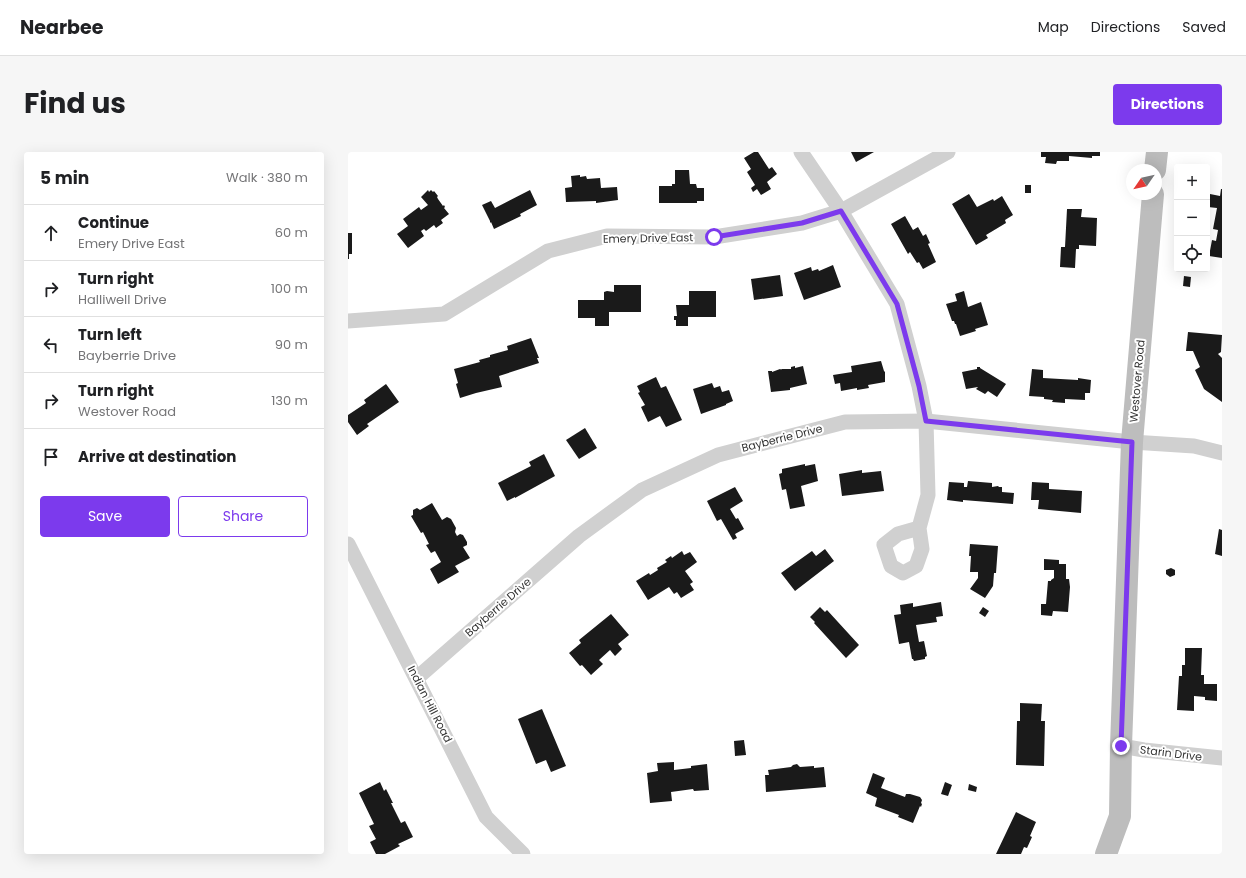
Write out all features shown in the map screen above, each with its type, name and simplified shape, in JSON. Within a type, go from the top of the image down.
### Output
[{"type":"street","points":[[802,152],[841,211],[897,304],[919,386],[926,421],[928,495],[919,528]]},
{"type":"street","name":"Emery Drive East","points":[[348,321],[444,314],[548,251],[607,236],[714,237],[802,223],[841,211],[948,152]]},
{"type":"street","points":[[1156,164],[1157,152]]},
{"type":"street","name":"Westover Road","points":[[1106,854],[1120,816],[1121,746],[1132,442],[1152,200]]},
{"type":"street","name":"Bayberrie Drive","points":[[417,678],[579,536],[642,490],[718,455],[845,422],[926,421],[1132,442],[1194,446],[1222,454]]},
{"type":"street","name":"Indian Hill Road","points":[[348,544],[486,817],[523,854]]},
{"type":"street","name":"Starin Drive","points":[[1121,746],[1144,750],[1222,758]]},
{"type":"building","points":[[754,152],[758,152],[769,169],[772,167],[777,174],[767,182],[771,189],[761,195],[757,189],[753,192],[751,188],[755,185],[747,172],[751,169],[744,158]]},
{"type":"building","points":[[851,152],[874,152],[856,162]]},
{"type":"building","points":[[1041,152],[1100,152],[1100,156],[1092,156],[1092,158],[1069,156],[1069,161],[1057,161],[1056,164],[1045,163],[1046,157],[1041,157]]},
{"type":"building","points":[[675,170],[689,170],[690,184],[696,184],[697,188],[704,188],[704,201],[697,201],[697,203],[659,203],[659,186],[672,186],[672,184],[675,184]]},
{"type":"building","points":[[580,175],[580,177],[586,176],[587,179],[600,178],[601,188],[617,187],[618,200],[596,203],[596,201],[566,202],[565,188],[572,187],[571,176]]},
{"type":"building","points":[[1025,185],[1031,185],[1031,193],[1025,193]]},
{"type":"building","points":[[1222,189],[1222,258],[1210,256],[1212,240],[1216,241],[1218,230],[1213,229],[1217,208],[1210,207],[1210,194],[1220,196]]},
{"type":"building","points":[[428,190],[429,192],[431,190],[433,192],[434,191],[449,214],[441,220],[443,223],[436,228],[434,225],[426,231],[424,229],[421,231],[424,236],[408,248],[397,234],[408,226],[403,219],[419,207],[421,210],[428,205],[421,197]]},
{"type":"building","points":[[530,190],[537,205],[520,214],[521,216],[494,229],[482,205],[491,201],[495,208]]},
{"type":"building","points":[[969,194],[977,207],[993,199],[994,201],[1002,196],[1013,215],[1005,220],[1006,223],[986,235],[988,238],[976,245],[952,204]]},
{"type":"building","points":[[1067,209],[1082,209],[1081,217],[1097,218],[1096,246],[1079,245],[1079,249],[1076,249],[1075,268],[1060,267],[1061,247],[1065,247]]},
{"type":"building","points":[[905,216],[913,230],[918,227],[923,236],[926,234],[930,243],[928,244],[936,262],[923,269],[910,252],[908,254],[891,224]]},
{"type":"building","points":[[348,233],[352,233],[352,254],[349,254],[349,259],[348,259]]},
{"type":"building","points":[[833,265],[841,287],[804,300],[794,273],[811,267],[812,271],[818,269],[819,271]]},
{"type":"building","points":[[780,275],[783,296],[754,300],[751,279]]},
{"type":"building","points":[[1184,276],[1191,277],[1190,287],[1183,286]]},
{"type":"building","points":[[614,285],[641,285],[641,312],[609,312],[609,326],[595,326],[595,318],[578,318],[578,300],[604,300],[604,292],[614,292]]},
{"type":"building","points":[[689,291],[716,291],[716,317],[688,317],[688,326],[676,326],[674,316],[677,316],[676,305],[689,305]]},
{"type":"building","points":[[964,291],[968,307],[981,302],[988,325],[960,336],[956,324],[952,321],[946,304],[957,301],[955,294]]},
{"type":"building","points":[[1188,332],[1222,335],[1221,352],[1218,354],[1222,358],[1222,402],[1204,389],[1195,370],[1200,367],[1193,351],[1186,351]]},
{"type":"building","points":[[531,338],[539,358],[537,358],[539,363],[499,376],[502,387],[460,398],[454,369],[480,362],[479,360],[490,357],[490,355],[508,350],[507,346]]},
{"type":"building","points":[[881,361],[885,372],[885,382],[868,385],[869,388],[857,390],[857,388],[841,391],[840,383],[835,384],[833,375],[852,372],[851,366]]},
{"type":"building","points":[[795,366],[795,368],[803,366],[807,384],[790,388],[790,390],[771,392],[768,371],[772,372],[780,369],[791,369],[791,367]]},
{"type":"building","points":[[977,367],[980,367],[1006,384],[997,397],[988,391],[985,394],[976,389],[978,387],[966,389],[962,372],[977,369]]},
{"type":"building","points":[[1032,369],[1043,370],[1043,378],[1078,380],[1078,378],[1091,380],[1090,393],[1085,393],[1085,400],[1065,399],[1065,403],[1052,402],[1053,400],[1044,399],[1044,397],[1029,396]]},
{"type":"building","points":[[656,377],[661,388],[666,386],[682,420],[666,427],[660,416],[648,422],[641,407],[645,405],[638,393],[640,392],[637,386]]},
{"type":"building","points":[[712,383],[714,388],[720,386],[722,392],[729,390],[733,401],[701,414],[693,389]]},
{"type":"building","points":[[386,384],[399,402],[367,424],[369,426],[357,435],[348,422],[348,415],[366,403],[364,400]]},
{"type":"building","points":[[585,428],[597,448],[579,459],[566,440]]},
{"type":"building","points":[[544,454],[555,476],[507,501],[498,483],[531,466],[529,462]]},
{"type":"building","points":[[805,464],[805,466],[815,464],[818,481],[801,486],[805,506],[790,509],[786,489],[782,490],[779,474],[782,473],[782,469]]},
{"type":"building","points":[[862,470],[862,473],[881,471],[884,491],[842,496],[839,474]]},
{"type":"building","points":[[968,481],[992,483],[992,487],[1002,487],[1002,492],[1014,493],[1013,504],[947,500],[949,482],[964,483],[964,487],[967,487]]},
{"type":"building","points":[[1032,482],[1049,483],[1049,489],[1082,491],[1081,513],[1038,509],[1039,500],[1031,500]]},
{"type":"building","points":[[735,487],[743,501],[730,509],[736,519],[738,518],[744,529],[735,534],[737,538],[733,540],[721,519],[717,521],[707,501]]},
{"type":"building","points":[[432,503],[442,520],[447,517],[451,519],[456,528],[455,532],[457,536],[460,534],[463,535],[467,545],[463,547],[470,558],[455,566],[459,572],[438,584],[430,569],[441,562],[435,551],[431,553],[426,545],[429,544],[423,532],[421,533],[411,516],[413,515],[413,510],[417,508],[420,510]]},
{"type":"building","points":[[1219,529],[1222,530],[1222,556],[1215,554]]},
{"type":"building","points":[[970,544],[998,546],[996,573],[994,573],[993,586],[985,598],[970,589],[978,578],[978,572],[970,572]]},
{"type":"building","points":[[825,549],[834,561],[795,591],[781,573],[812,551],[816,556]]},
{"type":"building","points":[[682,551],[684,555],[690,552],[697,562],[685,571],[693,582],[690,584],[694,590],[681,598],[677,592],[674,594],[669,587],[648,600],[636,581],[649,573],[650,575],[658,570],[657,568],[667,562],[665,560],[671,556],[672,558]]},
{"type":"building","points":[[1044,559],[1059,560],[1059,564],[1066,564],[1066,579],[1069,579],[1070,587],[1068,612],[1053,611],[1052,616],[1041,615],[1041,604],[1046,604],[1048,581],[1051,581],[1054,578],[1054,570],[1044,570]]},
{"type":"building","points":[[1171,568],[1175,570],[1175,575],[1170,577],[1166,574],[1166,570]]},
{"type":"building","points":[[941,602],[943,616],[936,617],[937,622],[916,625],[919,642],[924,641],[927,656],[925,659],[914,661],[912,659],[909,642],[899,644],[894,615],[901,614],[900,605],[913,603],[913,607]]},
{"type":"building","points":[[820,607],[825,612],[827,610],[859,645],[846,658],[810,617]]},
{"type":"building","points":[[983,607],[989,611],[985,617],[979,613]]},
{"type":"building","points":[[611,614],[629,635],[618,644],[622,649],[615,656],[610,650],[599,660],[603,664],[591,675],[582,665],[580,666],[569,653],[581,643],[579,640]]},
{"type":"building","points":[[1185,648],[1202,648],[1201,675],[1204,675],[1204,684],[1217,684],[1217,701],[1205,700],[1205,697],[1194,696],[1194,711],[1177,710],[1179,676],[1182,676],[1182,665],[1185,665]]},
{"type":"building","points":[[1020,703],[1042,704],[1041,721],[1045,721],[1044,766],[1016,765],[1017,721],[1020,721]]},
{"type":"building","points":[[542,709],[566,766],[551,772],[546,760],[536,764],[518,719]]},
{"type":"building","points":[[744,740],[746,755],[735,756],[734,741]]},
{"type":"building","points":[[674,762],[674,770],[707,764],[709,790],[694,791],[693,789],[671,792],[672,801],[650,803],[647,773],[658,771],[657,763]]},
{"type":"building","points":[[797,764],[800,767],[824,767],[826,787],[766,792],[765,775],[769,775],[768,770],[791,767]]},
{"type":"building","points":[[873,773],[885,778],[881,788],[905,797],[906,794],[910,794],[920,797],[922,804],[913,823],[898,817],[899,815],[875,806],[877,798],[866,793]]},
{"type":"building","points":[[380,782],[384,791],[386,789],[401,823],[405,821],[413,837],[398,844],[400,846],[385,854],[376,854],[370,842],[376,839],[369,826],[374,824],[359,793]]},
{"type":"building","points":[[945,782],[952,785],[948,796],[941,794]]},
{"type":"building","points":[[969,784],[977,787],[976,792],[968,790]]},
{"type":"building","points":[[1016,812],[1036,822],[1027,848],[1024,847],[1021,854],[996,854]]},
{"type":"route","points":[[714,237],[802,223],[841,211],[897,304],[919,386],[926,421],[1132,442],[1121,746]]}]
